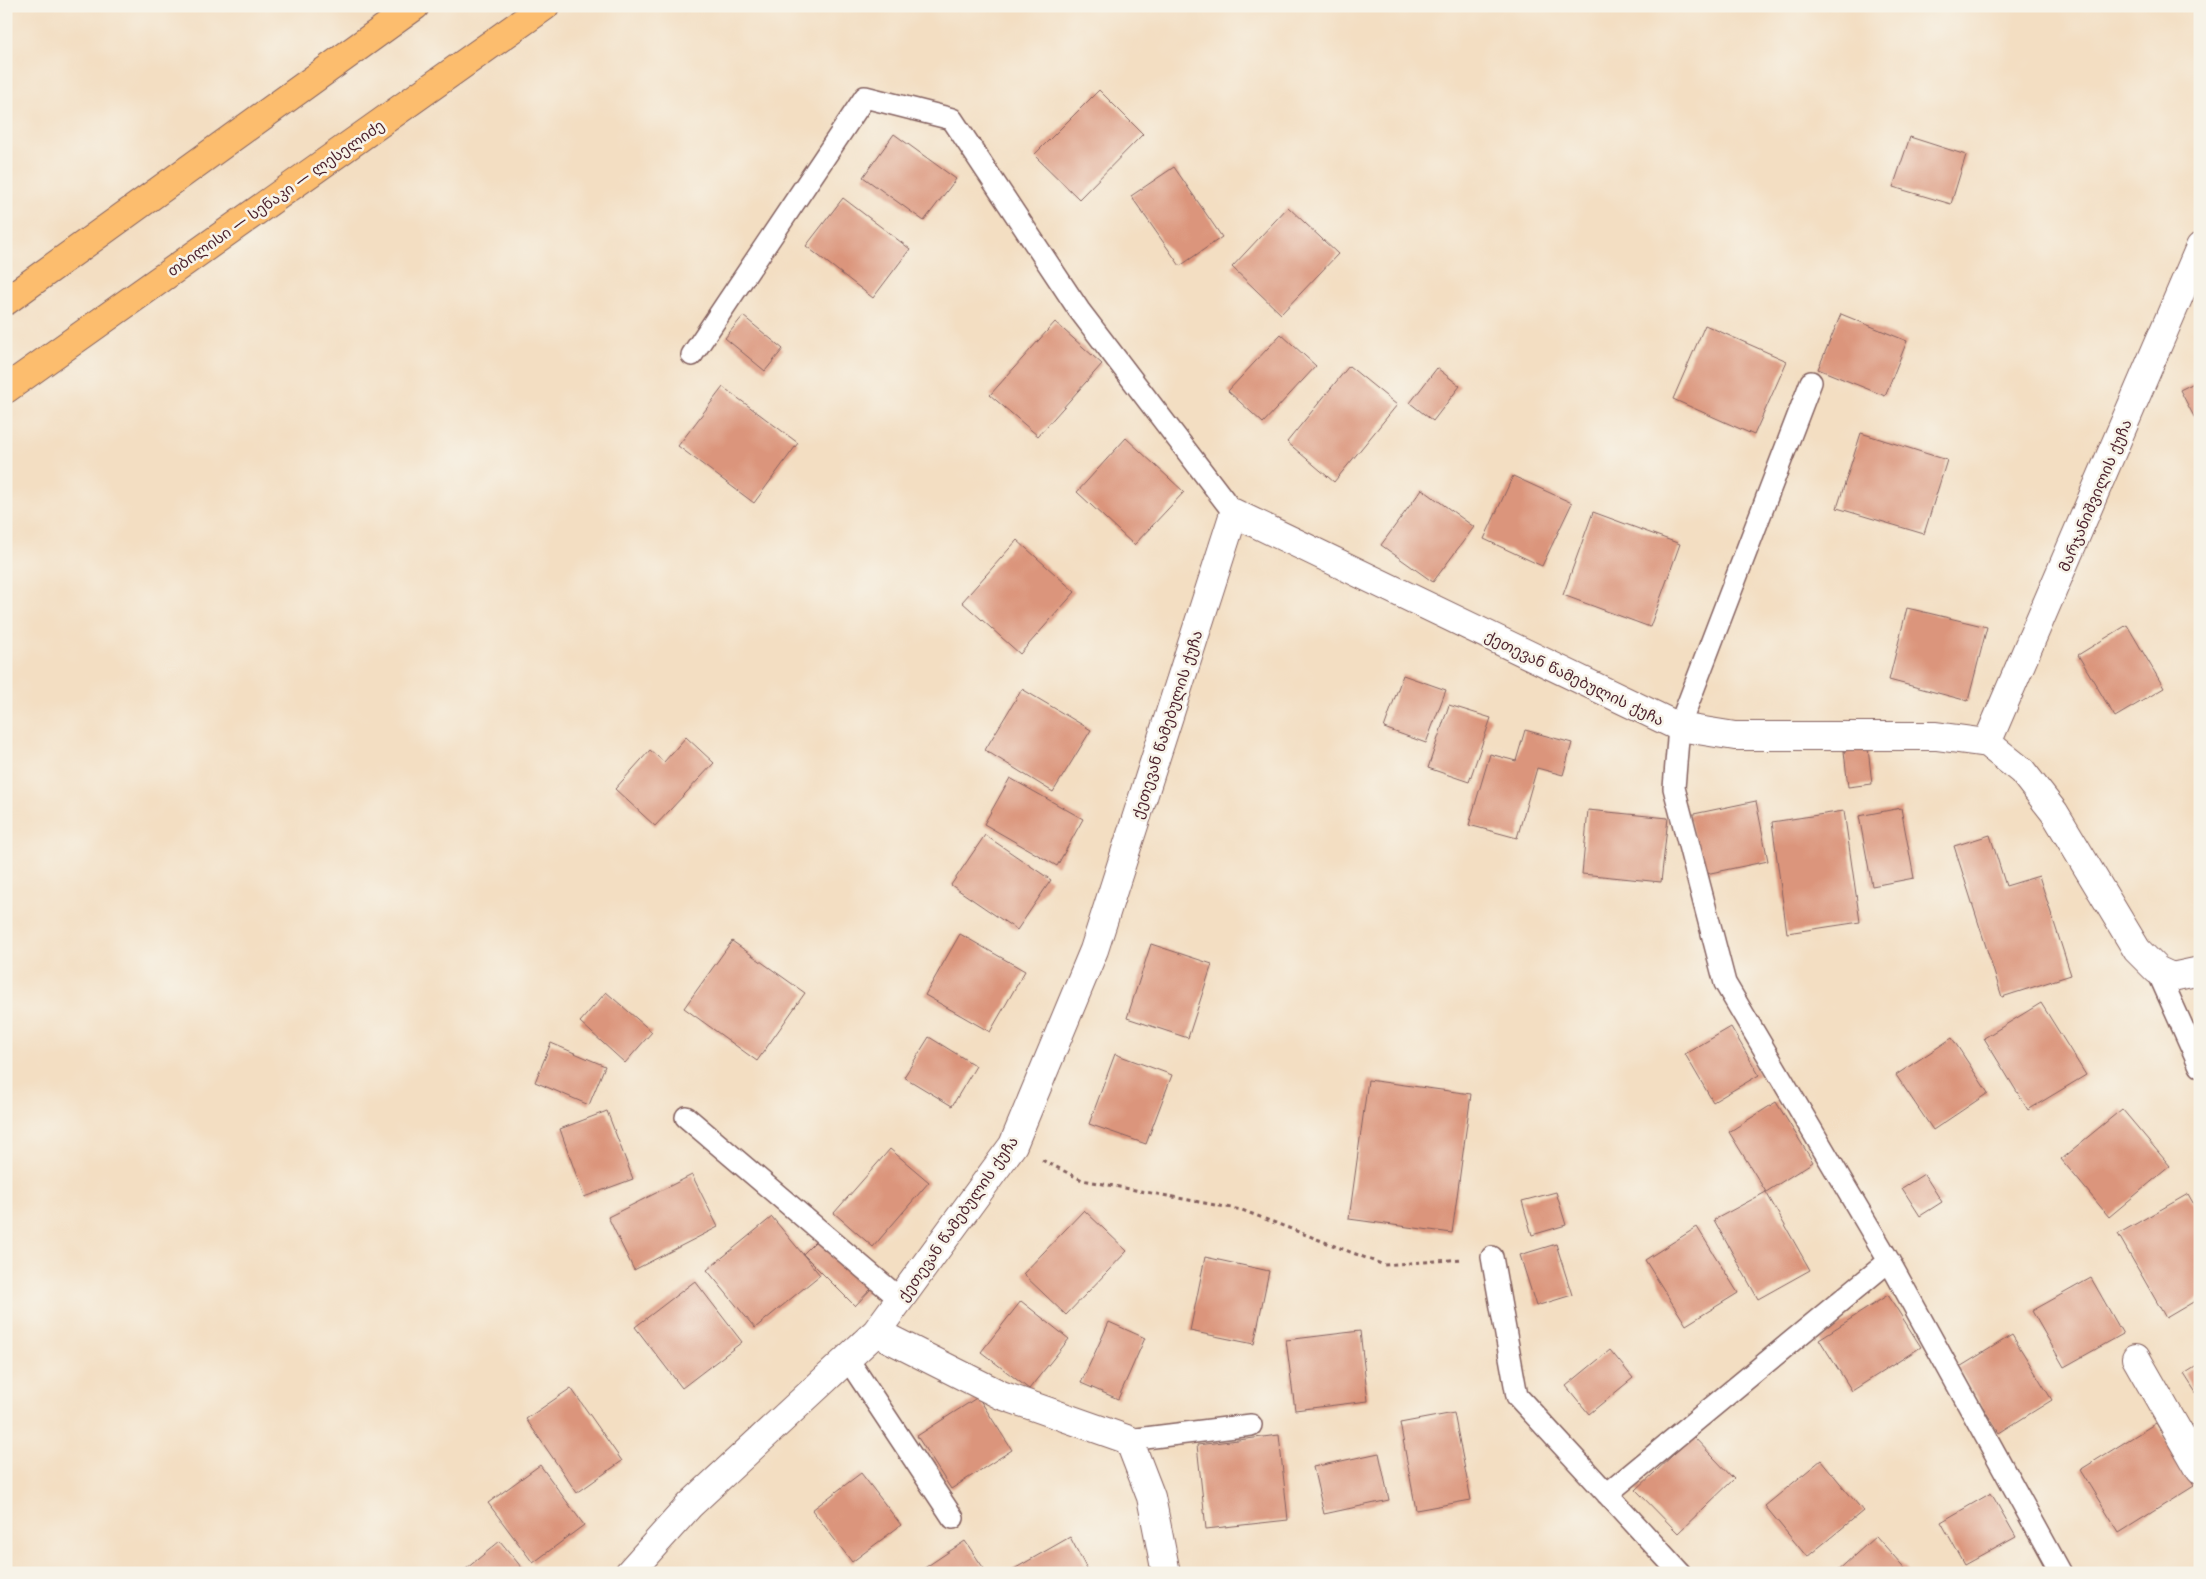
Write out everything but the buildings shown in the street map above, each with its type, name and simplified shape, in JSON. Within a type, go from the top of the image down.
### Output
[{"type":"highway","points":[[6,301],[415,6]]},
{"type":"highway","name":"თბილისი — სენაკი — ლესელიძე","points":[[6,389],[545,6]]},
{"type":"street","name":"მარჯანიშვილის ქუჩა","points":[[1987,743],[2200,246]]},
{"type":"street","name":"ქეთევან წამებულის ქუჩა","points":[[629,1573],[690,1505],[876,1332],[1012,1145],[1094,950],[1234,512],[1679,727],[1736,736],[1936,736],[1987,743]]},
{"type":"street","points":[[1987,743],[2022,771],[2054,812],[2137,950],[2157,970],[2172,977],[2200,971]]},
{"type":"street","points":[[876,1332],[1001,1395],[1129,1440],[1151,1498],[1166,1573]]},
{"type":"street","points":[[2136,1358],[2200,1470]]},
{"type":"lane","points":[[692,355],[865,97],[952,119],[1078,310],[1234,512]]},
{"type":"lane","points":[[1811,382],[1679,727],[1674,788],[1725,983],[1889,1261],[2061,1573]]},
{"type":"lane","points":[[2157,970],[2200,1066]]},
{"type":"lane","points":[[686,1117],[900,1299]]},
{"type":"lane","points":[[1492,1257],[1517,1396],[1680,1573]]},
{"type":"lane","points":[[1607,1494],[1889,1261]]},
{"type":"lane","points":[[847,1358],[953,1518]]},
{"type":"lane","points":[[1129,1440],[1251,1425]]},
{"type":"path","points":[[1012,1145],[1082,1180],[1242,1210],[1384,1265],[1492,1257]]}]
